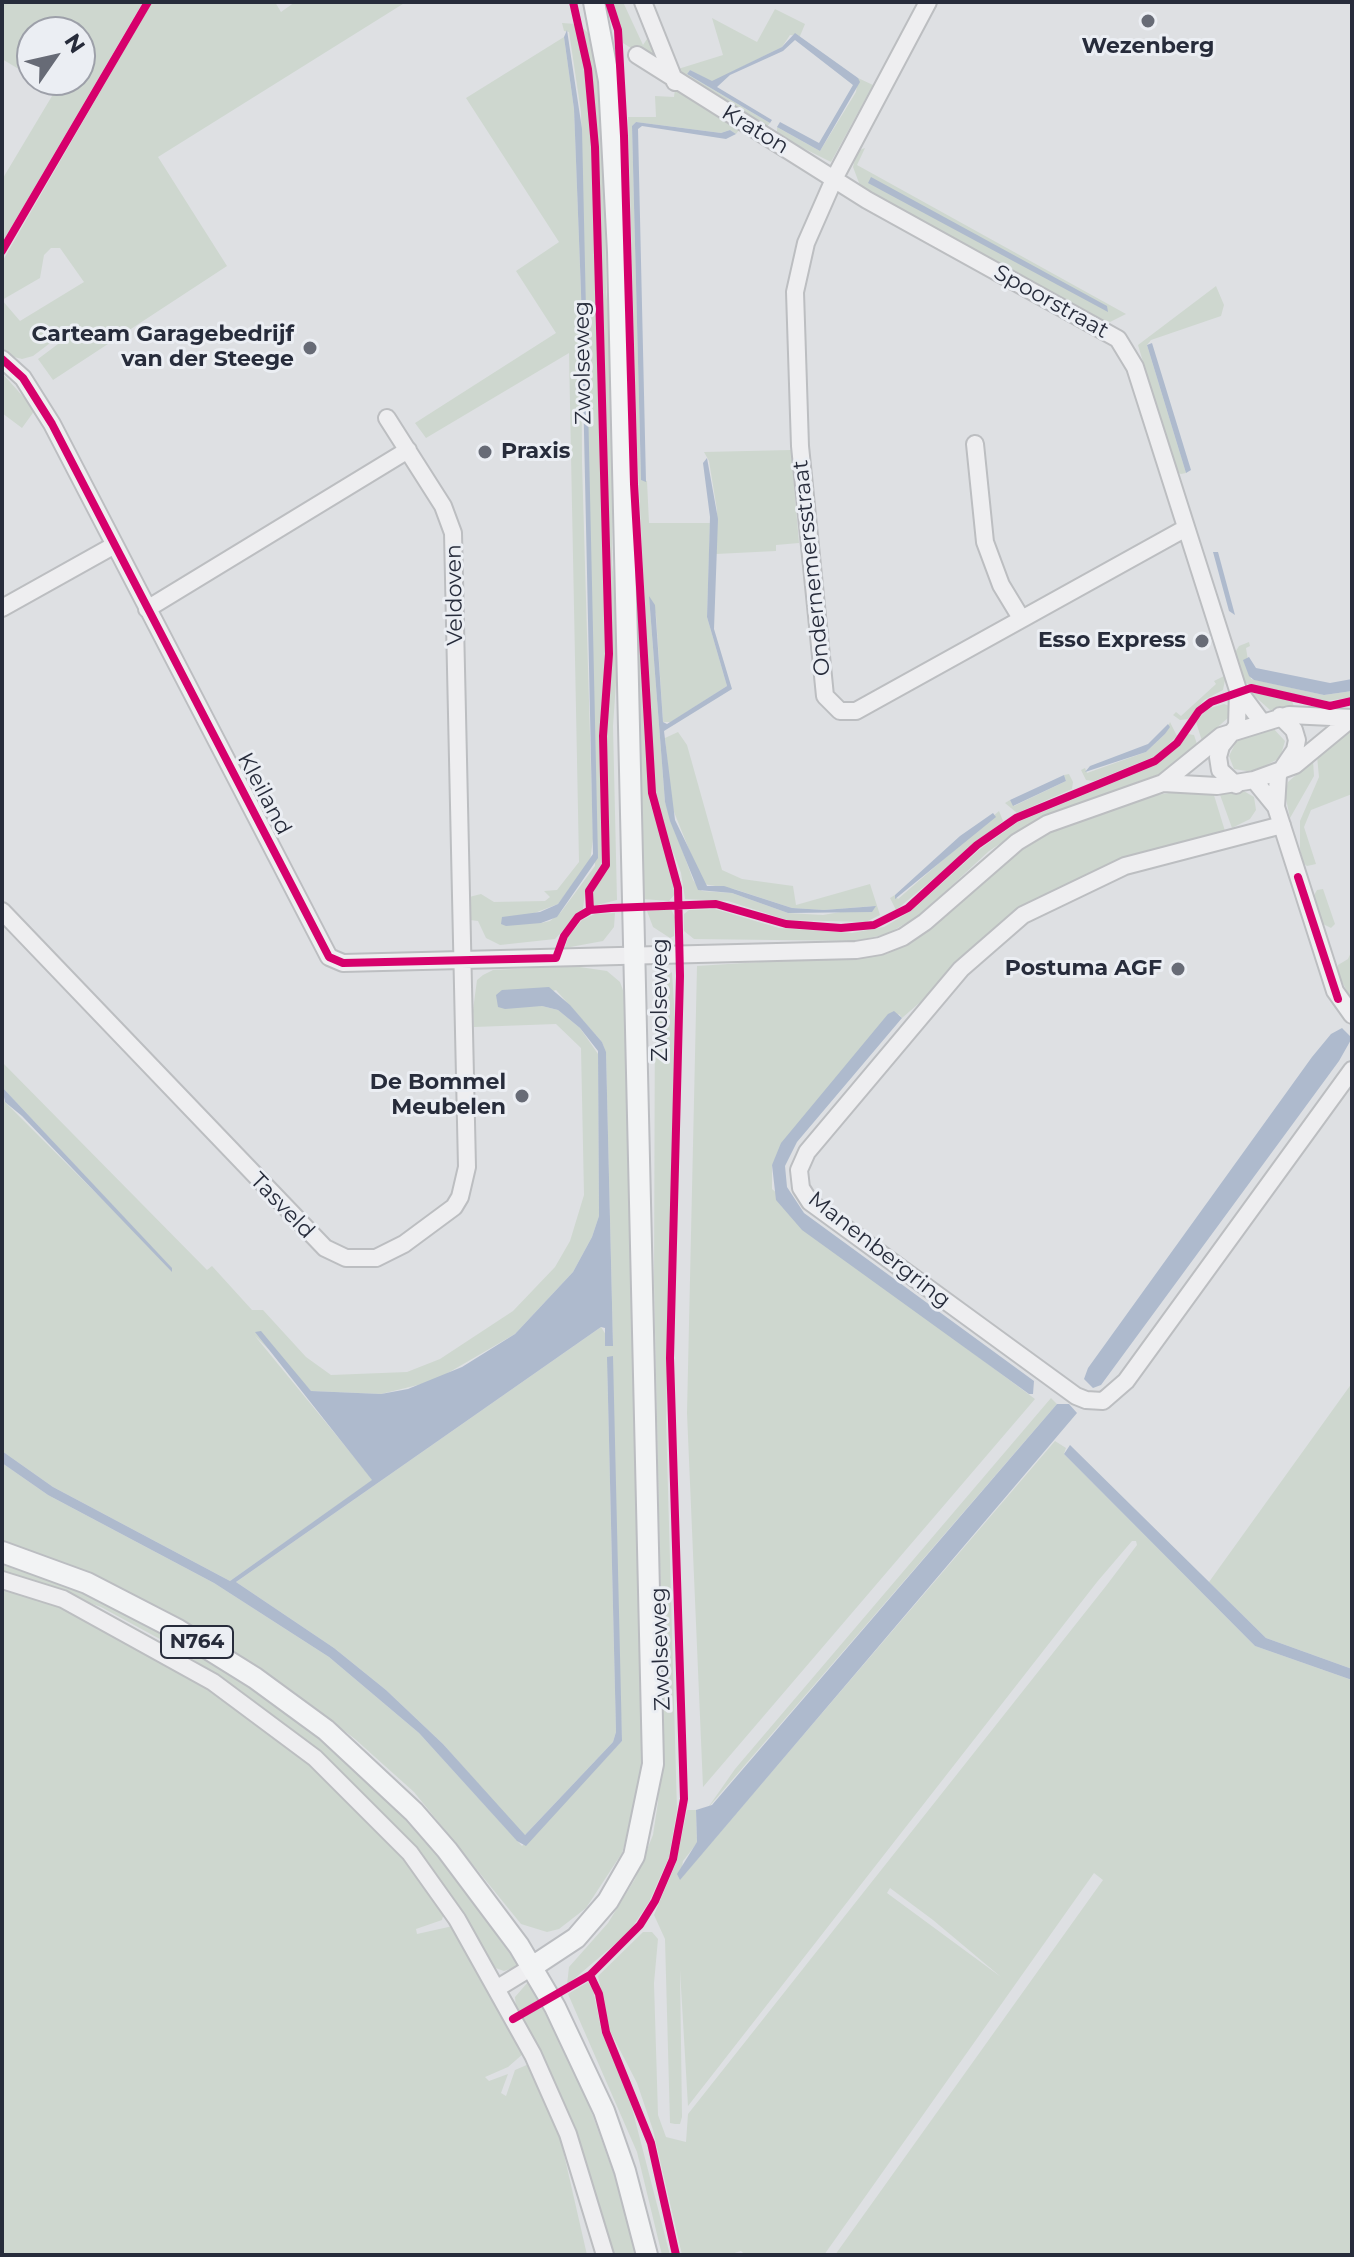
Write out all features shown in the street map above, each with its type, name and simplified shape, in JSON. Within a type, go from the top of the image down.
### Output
[{"type":"main road","name":"Zwolseweg","points":[[532,1967],[576,1938],[608,1901],[634,1856],[653,1764],[614,132],[609,81],[594,2]]},
{"type":"main road","name":"N764","points":[[2,1552],[87,1583],[178,1630],[255,1678],[326,1730],[394,1791],[447,1850],[532,1967],[604,2111],[625,2171],[647,2255]]},
{"type":"street","points":[[643,2],[675,82]]},
{"type":"street","points":[[835,177],[928,2]]},
{"type":"street","name":"Kraton","points":[[637,55],[675,82],[835,177]]},
{"type":"street","name":"Spoorstraat","points":[[835,177],[867,200],[1118,339],[1135,367],[1238,690],[1261,721]]},
{"type":"street","name":"Ondernemersstraat","points":[[835,177],[806,243],[795,292],[800,446],[825,696],[840,711],[856,711],[1186,528]]},
{"type":"street","name":"Kleiland","points":[[2,359],[37,398],[329,957],[343,963],[856,950],[891,943],[925,922],[995,858],[1034,832],[1163,783]]},
{"type":"street","name":"Veldoven","points":[[387,418],[443,506],[453,533],[462,962]]},
{"type":"street","points":[[975,444],[985,542],[997,575],[1021,618]]},
{"type":"street","points":[[147,609],[408,450]]},
{"type":"street","points":[[2,608],[113,546]]},
{"type":"street","name":"Spoorstraat","points":[[1235,730],[1238,690]]},
{"type":"street","points":[[1280,716],[1294,730],[1297,740],[1293,755],[1277,779],[1276,807],[1335,991],[1352,1015]]},
{"type":"street","points":[[1163,783],[1204,746],[1261,721],[1280,716],[1352,718]]},
{"type":"street","points":[[1163,783],[1236,785],[1281,771],[1311,754],[1352,718]]},
{"type":"street","points":[[1235,730],[1221,746],[1218,761],[1223,774],[1236,785]]},
{"type":"street","points":[[1254,780],[1276,807]]},
{"type":"street","name":"Manenbergring","points":[[1282,825],[1125,866],[1023,915],[961,969],[807,1152],[799,1170],[801,1188],[810,1202],[1076,1396],[1103,1401],[1126,1381],[1352,1070]]},
{"type":"street","name":"Tasveld","points":[[2,911],[315,1241],[334,1253],[356,1259],[390,1253],[445,1216],[460,1197],[467,1167],[462,962]]},
{"type":"street","points":[[2,1580],[63,1599],[172,1657],[232,1695],[315,1758],[363,1803],[418,1864],[450,1907],[513,2019],[568,2134],[605,2255]]},
{"type":"street","points":[[496,1989],[532,1967]]},
{"type":"shaded area","points":[[2,2],[143,2],[96,82],[96,16],[16,16],[16,67],[2,59]]},
{"type":"shaded area","points":[[152,2],[275,2],[281,12],[295,2],[406,2],[158,157],[227,266],[53,380],[38,359],[70,335],[66,331],[33,356],[22,359],[2,354],[2,300],[2,262]],"holes":[[[51,248],[60,248],[84,282],[20,321],[2,300],[40,278],[44,255]]]},
{"type":"shaded area","points":[[613,2],[623,2],[643,45],[647,39],[654,41],[664,69],[623,43]]},
{"type":"shaded area","points":[[775,9],[805,24],[800,36],[790,35],[782,47],[712,82],[690,70],[687,74],[770,123],[766,128],[682,77],[678,69],[723,55],[712,18],[757,42]]},
{"type":"shaded area","points":[[562,23],[576,24],[587,82],[593,154],[607,671],[601,727],[604,861],[585,893],[583,909],[555,939],[500,945],[486,938],[478,921],[470,920],[469,897],[481,894],[494,902],[545,901],[550,897],[544,891],[557,890],[579,862],[569,353],[426,438],[415,423],[556,333],[516,271],[559,242],[466,98],[564,37],[574,109],[581,292],[582,462],[593,839],[590,861],[558,904],[532,914],[541,923],[550,921],[561,912],[595,866],[581,112],[569,32],[564,31]]},
{"type":"shaded area","points":[[582,27],[592,37],[599,68],[605,178],[606,292],[613,350],[612,565],[620,624],[613,726],[617,900],[593,906],[592,892],[608,870],[605,740],[611,656],[597,145],[591,71]]},
{"type":"shaded area","points":[[858,78],[873,85],[831,162],[777,135],[777,127],[820,151],[856,92]]},
{"type":"shaded area","points":[[675,89],[740,129],[736,134],[730,130],[721,133],[636,122],[632,126],[641,480],[647,481],[649,523],[710,523],[707,617],[727,686],[671,722],[663,722],[656,615],[649,596],[665,802],[693,880],[702,891],[732,893],[788,913],[823,915],[875,906],[824,910],[792,908],[734,889],[703,884],[672,807],[665,738],[678,732],[687,745],[722,870],[742,879],[793,886],[796,905],[870,884],[880,915],[866,922],[787,920],[728,901],[685,899],[681,873],[654,793],[637,446],[628,117],[656,117],[655,96],[674,97]]},
{"type":"shaded area","points":[[52,96],[88,96],[2,243],[3,178]]},
{"type":"shaded area","points":[[865,148],[857,165],[1126,314],[1110,322],[1094,317],[861,188],[853,167],[857,151]]},
{"type":"shaded area","points":[[1216,286],[1224,305],[1221,316],[1151,340],[1147,345],[1186,473],[1181,474],[1176,472],[1138,345]]},
{"type":"shaded area","points":[[2,373],[35,410],[22,428],[2,413]]},
{"type":"shaded area","points":[[791,450],[799,543],[776,545],[776,551],[716,554],[717,510],[709,461],[704,452]]},
{"type":"shaded area","points":[[632,519],[650,803],[674,875],[675,894],[669,901],[643,899]]},
{"type":"shaded area","points":[[1249,642],[1250,646],[1246,648],[1251,679],[1324,695],[1352,691],[1352,697],[1327,701],[1244,683],[1234,654],[1239,646]]},
{"type":"shaded area","points":[[1226,675],[1223,690],[1204,700],[1188,719],[1180,720],[1173,715],[1176,712],[1181,716],[1216,684],[1214,681]]},
{"type":"shaded area","points":[[1250,692],[1292,701],[1295,709],[1270,710]]},
{"type":"shaded area","points":[[1224,704],[1232,707],[1229,717],[1202,741],[1196,722],[1207,709]]},
{"type":"shaded area","points":[[1170,722],[1177,736],[1158,755],[1094,781],[1086,780],[1081,770],[1085,768],[1087,773],[1146,752],[1165,734]]},
{"type":"shaded area","points":[[1272,727],[1285,741],[1280,758],[1253,772],[1234,769],[1229,756],[1236,742],[1260,728]]},
{"type":"shaded area","points":[[1352,729],[1352,794],[1311,810],[1304,827],[1316,864],[1307,866],[1303,863],[1300,849],[1300,821],[1319,777],[1317,756]]},
{"type":"shaded area","points":[[1188,734],[1194,735],[1197,744],[1162,773],[1030,824],[989,851],[920,915],[887,934],[855,941],[694,939],[684,931],[684,914],[689,910],[715,909],[779,928],[852,933],[884,927],[911,911],[980,849],[1018,822],[1156,765]]},
{"type":"shaded area","points":[[1313,760],[1314,776],[1290,818],[1285,794],[1288,782]]},
{"type":"shaded area","points":[[1069,774],[1072,789],[1017,813],[1005,803],[1010,800],[1014,806],[1066,781],[1064,775]]},
{"type":"shaded area","points":[[1186,790],[1213,792],[1225,831],[1099,868],[1036,899],[996,928],[925,998],[902,1018],[899,1014],[772,1165],[772,1189],[906,1303],[1035,1399],[703,1787],[687,1413],[697,966],[887,954],[923,934],[1008,858],[1042,835],[1140,798]]},
{"type":"shaded area","points":[[1242,790],[1254,797],[1256,810],[1250,819],[1232,828],[1219,792]]},
{"type":"shaded area","points":[[999,811],[1003,821],[896,910],[890,898],[895,895],[898,899]]},
{"type":"shaded area","points":[[1323,889],[1335,924],[1331,928],[1321,923],[1313,897],[1317,890]]},
{"type":"shaded area","points":[[671,909],[675,917],[674,936],[670,938],[653,927],[647,911]]},
{"type":"shaded area","points":[[615,913],[614,927],[603,941],[565,948],[568,937],[582,920],[595,914]]},
{"type":"shaded area","points":[[1352,950],[1352,1001],[1337,972],[1338,965],[1348,959]]},
{"type":"shaded area","points":[[573,966],[607,971],[620,982],[624,993],[642,1543],[643,1742],[639,1791],[622,1853],[586,1908],[559,1929],[547,1932],[521,1924],[414,1792],[355,1739],[292,1691],[203,1633],[104,1579],[2,1543],[2,1463],[48,1495],[214,1583],[329,1657],[419,1733],[522,1846],[622,1741],[607,1357],[616,1732],[613,1742],[524,1836],[443,1744],[386,1690],[334,1648],[236,1582],[601,1327],[613,1346],[606,1053],[602,1042],[556,990],[498,1007],[542,1006],[558,1010],[580,1028],[598,1054],[599,1216],[592,1237],[573,1272],[515,1334],[434,1381],[381,1394],[311,1391],[255,1336],[373,1480],[230,1581],[53,1487],[2,1451],[2,1099],[173,1270],[2,1087],[2,1062],[207,1270],[212,1266],[252,1310],[263,1310],[306,1357],[331,1375],[407,1372],[440,1359],[513,1311],[555,1267],[570,1241],[584,1195],[581,1048],[556,1024],[474,1027],[473,1010],[477,980],[493,970]]},
{"type":"shaded area","points":[[672,972],[675,1019],[666,1418],[677,1810],[669,1857],[649,1902],[629,1932],[567,1985],[569,1967],[608,1923],[635,1879],[653,1835],[658,1802],[663,1701],[654,1281],[655,998],[657,984]]},
{"type":"shaded area","points":[[1352,1383],[1352,1669],[1266,1638],[1209,1582]]},
{"type":"shaded area","points":[[1051,1398],[1057,1404],[707,1809],[735,1769]]},
{"type":"shaded area","points":[[1055,1441],[1066,1448],[1064,1454],[1255,1646],[1352,1680],[1352,2255],[835,2255],[1103,1880],[1094,1873],[824,2255],[745,2255],[741,2251],[728,2255],[682,2255],[653,2130],[637,2083],[610,2031],[598,1976],[643,1932],[652,1932],[658,1939],[654,1983],[658,2115],[666,2137],[686,2142],[688,2114],[1106,1586],[1137,1545],[1136,1541],[1132,1541],[1097,1582],[688,2106],[680,1970],[682,2117],[680,2124],[675,2124],[670,2123],[665,1939],[654,1915],[676,1863],[687,1810],[696,1810],[697,1843],[683,1861],[680,1879]],"holes":[[[890,1888],[1001,1977],[887,1893]]]},
{"type":"shaded area","points":[[2,1563],[54,1577],[160,1625],[303,1723],[364,1776],[436,1852],[519,1966],[504,1971],[490,1966],[448,1895],[268,1715],[182,1651],[101,1607],[2,1573]]},
{"type":"shaded area","points":[[2,1586],[71,1608],[187,1671],[313,1765],[406,1858],[445,1909],[442,1920],[416,1929],[417,1934],[453,1926],[524,2053],[508,2067],[485,2077],[489,2081],[508,2074],[501,2093],[506,2096],[515,2070],[529,2064],[558,2128],[587,2255],[2,2255]]},
{"type":"shaded area","points":[[528,1982],[539,2001],[520,2012],[516,2009],[515,1997]]},
{"type":"shaded area","points":[[588,1982],[593,1990],[602,2033],[625,2081],[670,2255],[662,2255],[637,2152],[568,1994]]},
{"type":"shaded area","points":[[542,2007],[585,2094],[639,2255],[613,2255],[571,2127],[522,2023],[524,2016]]},
{"type":"water","points":[[567,30],[582,129],[598,858],[557,917],[541,923],[506,926],[501,924],[502,917],[540,912],[558,904],[593,854],[581,292],[574,109],[564,37]]},
{"type":"water","points":[[795,33],[860,82],[820,151],[777,127],[780,122],[819,143],[853,85],[795,40],[783,51],[730,75],[717,87],[772,120],[770,123],[687,74],[690,70],[712,81],[782,47]]},
{"type":"water","points":[[636,122],[721,133],[730,130],[736,134],[726,139],[642,126],[638,129],[646,482],[641,480],[632,126]]},
{"type":"water","points":[[871,177],[1107,306],[1108,312],[868,183]]},
{"type":"water","points":[[1152,343],[1191,470],[1186,473],[1147,345]]},
{"type":"water","points":[[707,458],[718,519],[714,629],[732,689],[664,731],[675,820],[707,886],[724,886],[792,908],[824,910],[876,906],[872,912],[788,913],[732,893],[698,890],[670,821],[665,802],[649,596],[655,605],[663,722],[667,724],[727,686],[707,617],[710,517],[703,463]]},
{"type":"water","points":[[1213,552],[1218,552],[1235,615],[1229,611]]},
{"type":"water","points":[[1249,657],[1256,668],[1330,683],[1352,679],[1352,691],[1324,695],[1254,680],[1249,676],[1243,660]]},
{"type":"water","points":[[1168,724],[1170,727],[1165,734],[1146,752],[1085,772],[1090,766],[1148,744]]},
{"type":"water","points":[[1064,775],[1066,781],[1013,806],[1010,800]]},
{"type":"water","points":[[993,813],[996,817],[895,899],[895,895],[960,836]]},
{"type":"water","points":[[549,987],[570,1005],[602,1042],[606,1052],[613,1346],[605,1346],[605,1328],[601,1327],[236,1582],[334,1648],[386,1690],[443,1744],[525,1835],[613,1742],[616,1732],[607,1357],[613,1356],[622,1741],[526,1846],[517,1841],[419,1733],[329,1657],[214,1583],[48,1495],[2,1463],[2,1451],[53,1487],[230,1581],[372,1480],[255,1332],[261,1331],[311,1391],[381,1394],[408,1389],[462,1367],[515,1334],[573,1272],[592,1237],[599,1216],[598,1051],[580,1028],[558,1010],[542,1006],[505,1009],[498,1007],[496,995],[502,990]]},
{"type":"water","points":[[894,1011],[902,1018],[797,1142],[785,1166],[787,1187],[804,1213],[1034,1381],[1033,1394],[802,1230],[776,1200],[772,1165],[781,1143],[888,1014]]},
{"type":"water","points":[[1342,1028],[1352,1038],[1339,1061],[1101,1385],[1093,1388],[1084,1379],[1088,1368],[1312,1057],[1331,1034]]},
{"type":"water","points":[[2,1087],[172,1268],[172,1272],[5,1102]]},
{"type":"water","points":[[1057,1404],[1069,1404],[1077,1413],[680,1880],[677,1874],[697,1842],[696,1810],[712,1805]]},
{"type":"water","points":[[1070,1445],[1266,1638],[1352,1669],[1352,1680],[1255,1646],[1064,1454]]},
{"type":"cycle path","points":[[2,251],[148,2]]},
{"type":"cycle path","points":[[573,2],[588,69],[595,147],[609,654],[603,736],[606,865],[589,891],[590,910]]},
{"type":"cycle path","points":[[513,2019],[590,1975],[640,1925],[655,1901],[673,1859],[684,1799],[670,1358],[680,976],[678,888],[652,793],[634,484],[624,136],[618,30],[609,2]]},
{"type":"cycle path","points":[[2,359],[23,378],[52,424],[329,957],[343,963],[556,958],[564,936],[578,917],[590,910],[611,908],[716,904],[786,924],[841,928],[874,925],[908,908],[977,845],[1016,818],[1155,761],[1177,743],[1199,711],[1211,702],[1251,688],[1330,706],[1352,701]]},
{"type":"cycle path","points":[[1298,877],[1338,999]]},
{"type":"cycle path","points":[[590,1975],[599,1994],[606,2032],[651,2143],[676,2255]]},
{"type":"place","name":"Wezenberg","points":[[1148,21]]},
{"type":"place","name":"Carteam Garagebedrijf van der Steege","points":[[310,348]]},
{"type":"place","name":"Praxis","points":[[485,452]]},
{"type":"place","name":"Esso Express","points":[[1202,641]]},
{"type":"place","name":"Postuma AGF","points":[[1178,969]]},
{"type":"place","name":"De Bommel Meubelen","points":[[522,1096]]}]
